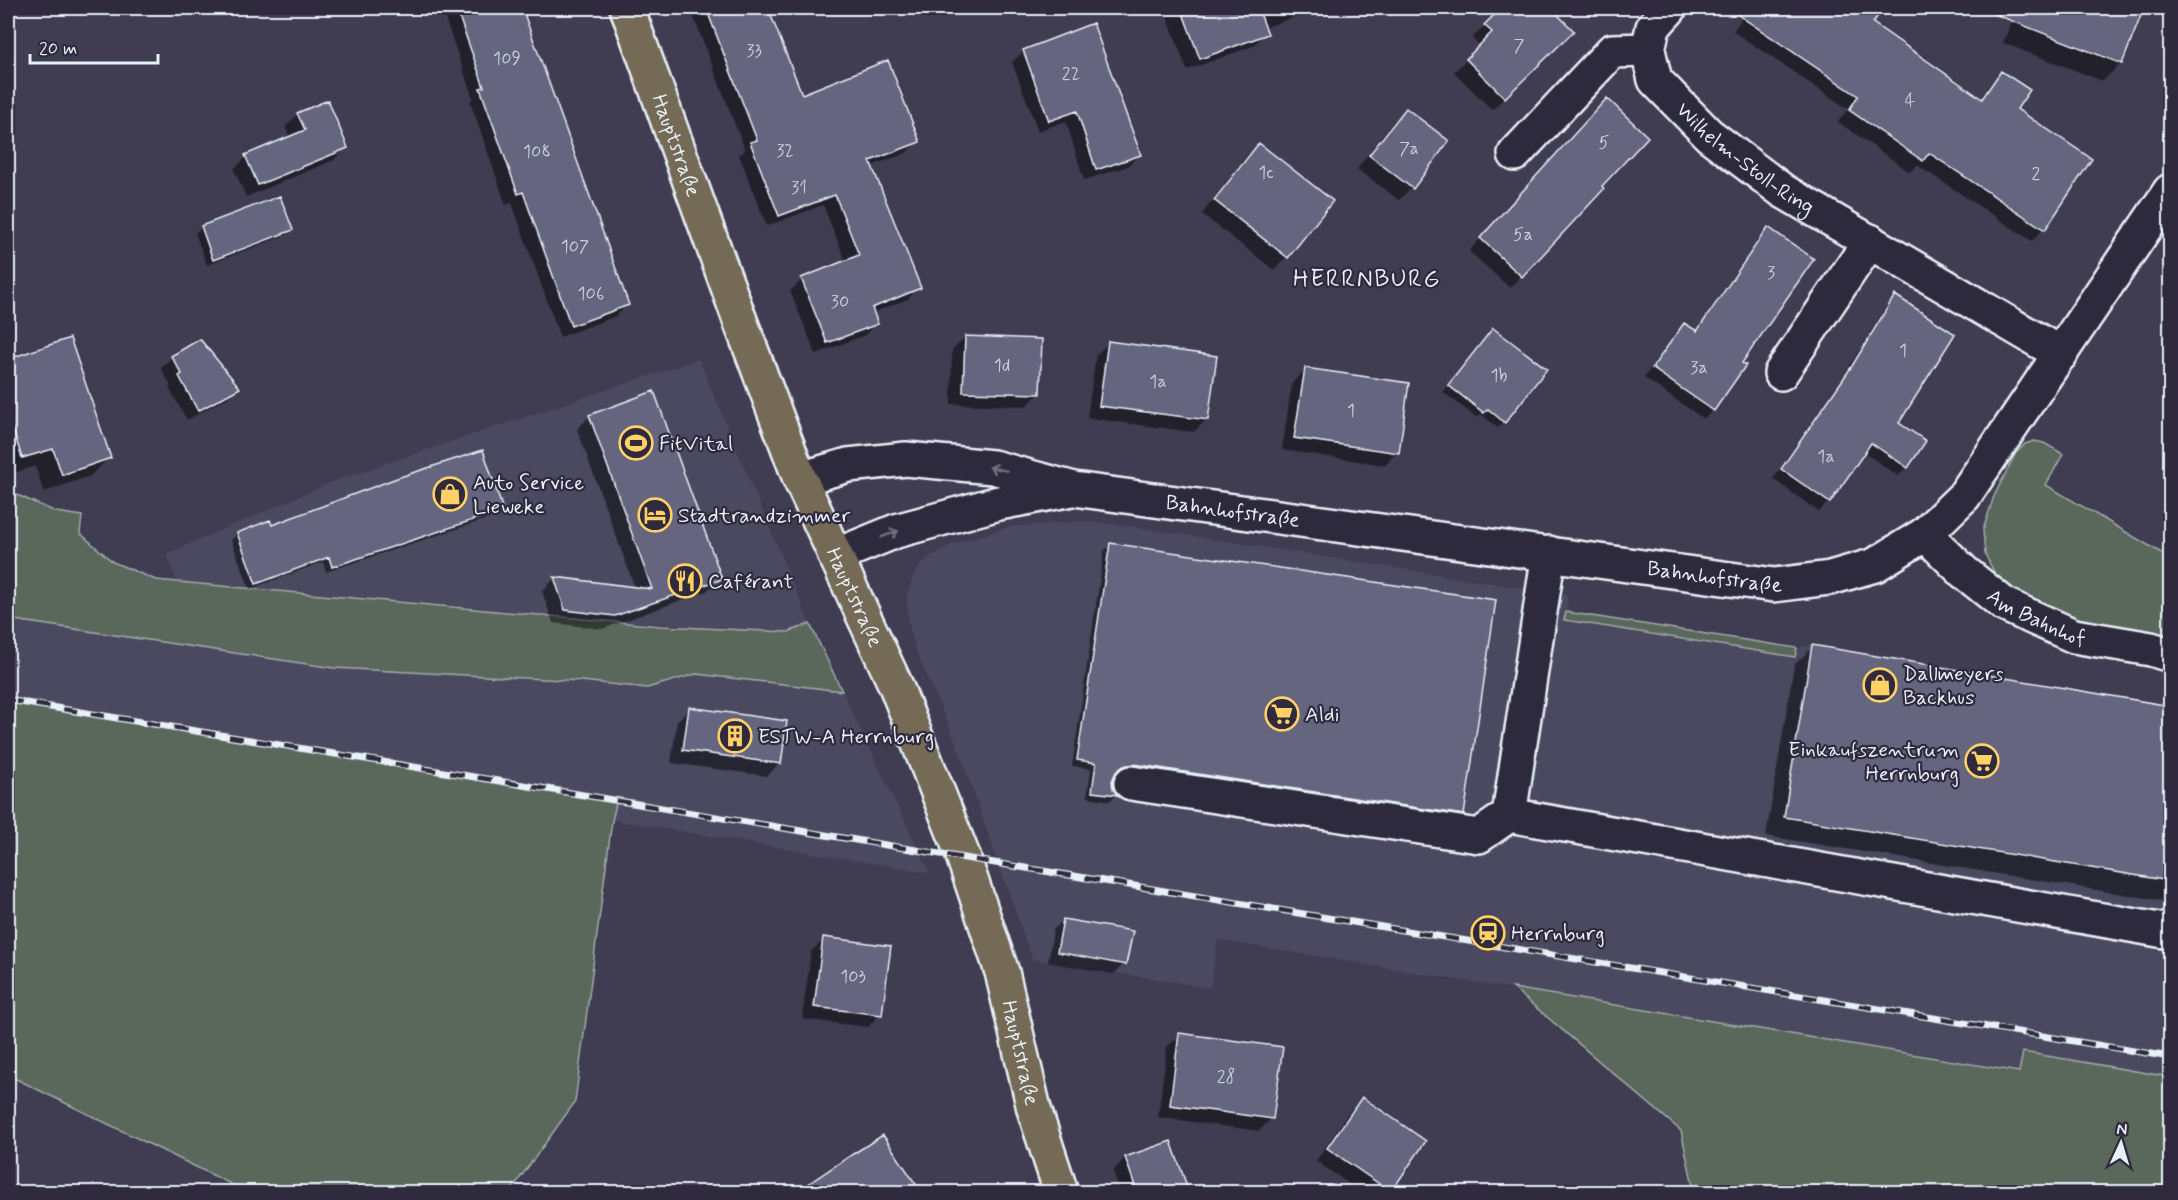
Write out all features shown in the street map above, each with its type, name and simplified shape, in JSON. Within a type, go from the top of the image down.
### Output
[{"type":"main road","name":"Hauptstraße","points":[[627,8],[800,479],[896,686],[963,856],[1002,972],[1034,1109],[1061,1192]]},
{"type":"street","points":[[1515,154],[1612,51],[1648,50],[1653,27],[1670,8]]},
{"type":"street","name":"Wilhelm-Stoll-Ring","points":[[1648,50],[1655,80],[1709,135],[1783,191],[2061,354]]},
{"type":"street","name":"Bahnhofstraße","points":[[800,479],[848,465],[906,459],[993,467],[1074,489],[1774,585],[1830,578],[1875,565],[1925,534],[1965,496],[2170,191]]},
{"type":"street","points":[[1781,373],[1870,241]]},
{"type":"street","name":"Bahnhofstraße","points":[[835,556],[896,531],[999,503],[1074,489]]},
{"type":"street","name":"Am Bahnhof","points":[[1925,534],[1964,572],[2005,605],[2074,636],[2151,649],[2170,656]]},
{"type":"street","points":[[1509,815],[1549,553]]},
{"type":"street","points":[[1131,783],[1479,836],[1509,815],[2170,932]]},
{"type":"shaded area","points":[[699,359],[810,624],[788,632],[567,618],[177,583],[166,554],[339,479]]},
{"type":"shaded area","points":[[1083,521],[1136,527],[1568,595],[1565,620],[1795,657],[1797,648],[1812,645],[2170,706],[2170,1077],[2024,1052],[2019,1073],[1218,940],[1210,988],[1032,959],[956,743],[916,651],[908,621],[907,595],[919,567],[929,557],[951,545],[1009,527]]},
{"type":"shaded area","points":[[8,619],[334,668],[581,681],[647,688],[696,674],[842,691],[930,873],[612,820],[412,800],[8,732]]},
{"type":"green space","points":[[2034,441],[2044,443],[2063,454],[2046,485],[2170,558],[2170,640],[2076,620],[2026,601],[1997,578],[1985,554],[1983,530],[1994,496],[2016,453],[2025,444]]},
{"type":"green space","points":[[8,491],[56,512],[82,516],[80,533],[113,562],[156,580],[661,626],[788,632],[810,624],[842,691],[696,674],[647,688],[581,681],[334,668],[8,619]]},
{"type":"green space","points":[[1566,612],[1797,648],[1795,657],[1564,620]]},
{"type":"green space","points":[[8,700],[617,800],[612,821],[575,1102],[510,1192],[247,1192],[8,1075]]},
{"type":"green space","points":[[1513,988],[2019,1072],[2023,1052],[2170,1077],[2170,1192],[1693,1192],[1681,1131]]},
{"type":"building","points":[[456,8],[522,8],[629,305],[571,326],[523,192],[518,194],[480,88],[484,87]]},
{"type":"building","points":[[706,8],[768,8],[802,94],[888,60],[920,142],[870,161],[921,288],[872,308],[878,324],[827,343],[801,278],[859,255],[835,195],[779,216],[750,142],[757,140]]},
{"type":"building","points":[[1181,8],[1258,8],[1268,34],[1200,59]]},
{"type":"building","points":[[1501,8],[1551,8],[1574,31],[1505,98],[1466,59],[1492,32],[1484,25]]},
{"type":"building","points":[[1728,8],[1883,8],[1873,23],[1982,99],[2001,71],[2030,90],[2017,109],[2092,159],[2045,230],[1929,153],[1923,161],[1849,110],[1858,96]]},
{"type":"building","points":[[1984,8],[2144,8],[2122,64],[1984,10]]},
{"type":"building","points":[[1093,23],[1141,155],[1096,170],[1077,111],[1049,121],[1023,50]]},
{"type":"building","points":[[1607,98],[1648,137],[1602,186],[1604,189],[1522,277],[1480,238]]},
{"type":"building","points":[[328,100],[348,148],[258,185],[245,155],[305,130],[297,113]]},
{"type":"building","points":[[1406,108],[1449,141],[1413,189],[1369,155]]},
{"type":"building","points":[[1259,143],[1333,201],[1288,258],[1214,200]]},
{"type":"building","points":[[280,196],[293,230],[213,260],[201,226]]},
{"type":"building","points":[[1768,227],[1814,259],[1742,363],[1746,365],[1714,411],[1652,368],[1684,323],[1697,331]]},
{"type":"building","points":[[1895,295],[1955,334],[1899,423],[1926,441],[1908,468],[1871,443],[1830,503],[1781,469],[1852,366]]},
{"type":"building","points":[[1493,328],[1547,369],[1505,423],[1488,409],[1484,413],[1448,385]]},
{"type":"building","points":[[965,336],[1042,339],[1040,394],[963,392]]},
{"type":"building","points":[[70,338],[111,458],[62,475],[53,449],[22,458],[8,414],[8,359]]},
{"type":"building","points":[[200,339],[240,388],[198,411],[179,376],[182,374],[171,356]]},
{"type":"building","points":[[1108,341],[1217,356],[1208,420],[1099,406]]},
{"type":"building","points":[[1305,368],[1409,383],[1399,453],[1294,438]]},
{"type":"building","points":[[654,391],[722,579],[615,616],[565,610],[554,577],[652,589],[589,415]]},
{"type":"building","points":[[483,450],[503,510],[332,567],[329,557],[256,584],[237,533],[270,520],[272,525],[397,478]]},
{"type":"building","name":"Aldi","points":[[1110,543],[1496,600],[1464,815],[1134,764],[1124,766],[1116,772],[1112,781],[1113,789],[1118,795],[1092,792],[1096,763],[1077,760]]},
{"type":"building","name":"Einkaufszentrum Herrnburg","points":[[1812,645],[2170,706],[2170,881],[1784,817]]},
{"type":"building","name":"ESTW-A Herrnburg","points":[[689,707],[787,721],[781,764],[683,750]]},
{"type":"building","points":[[1063,919],[1133,931],[1126,965],[1057,952]]},
{"type":"building","points":[[823,937],[891,946],[882,1015],[814,1007]]},
{"type":"building","points":[[1179,1033],[1283,1047],[1273,1119],[1170,1105]]},
{"type":"building","points":[[1362,1097],[1426,1141],[1391,1192],[1327,1148]]},
{"type":"building","points":[[883,1135],[921,1192],[796,1192],[853,1154]]},
{"type":"building","points":[[1171,1141],[1189,1192],[1137,1192],[1125,1157]]},
{"type":"railway","points":[[8,700],[2170,1057]]},
{"type":"place","name":"FitVital","points":[[636,443]]},
{"type":"place","name":"Auto Service Lieweke","points":[[450,494]]},
{"type":"place","name":"Stadtrandzimmer","points":[[655,515]]},
{"type":"place","name":"Caférant","points":[[685,581]]},
{"type":"place","name":"Dallmeyers Backhus","points":[[1880,685]]},
{"type":"place","name":"Aldi","points":[[1282,714]]},
{"type":"place","name":"ESTW-A Herrnburg","points":[[735,736]]},
{"type":"place","name":"Einkaufszentrum Herrnburg","points":[[1982,761]]},
{"type":"place","name":"Herrnburg","points":[[1488,933]]},
{"type":"district","name":"HERRNBURG","points":[[1367,278]]}]
